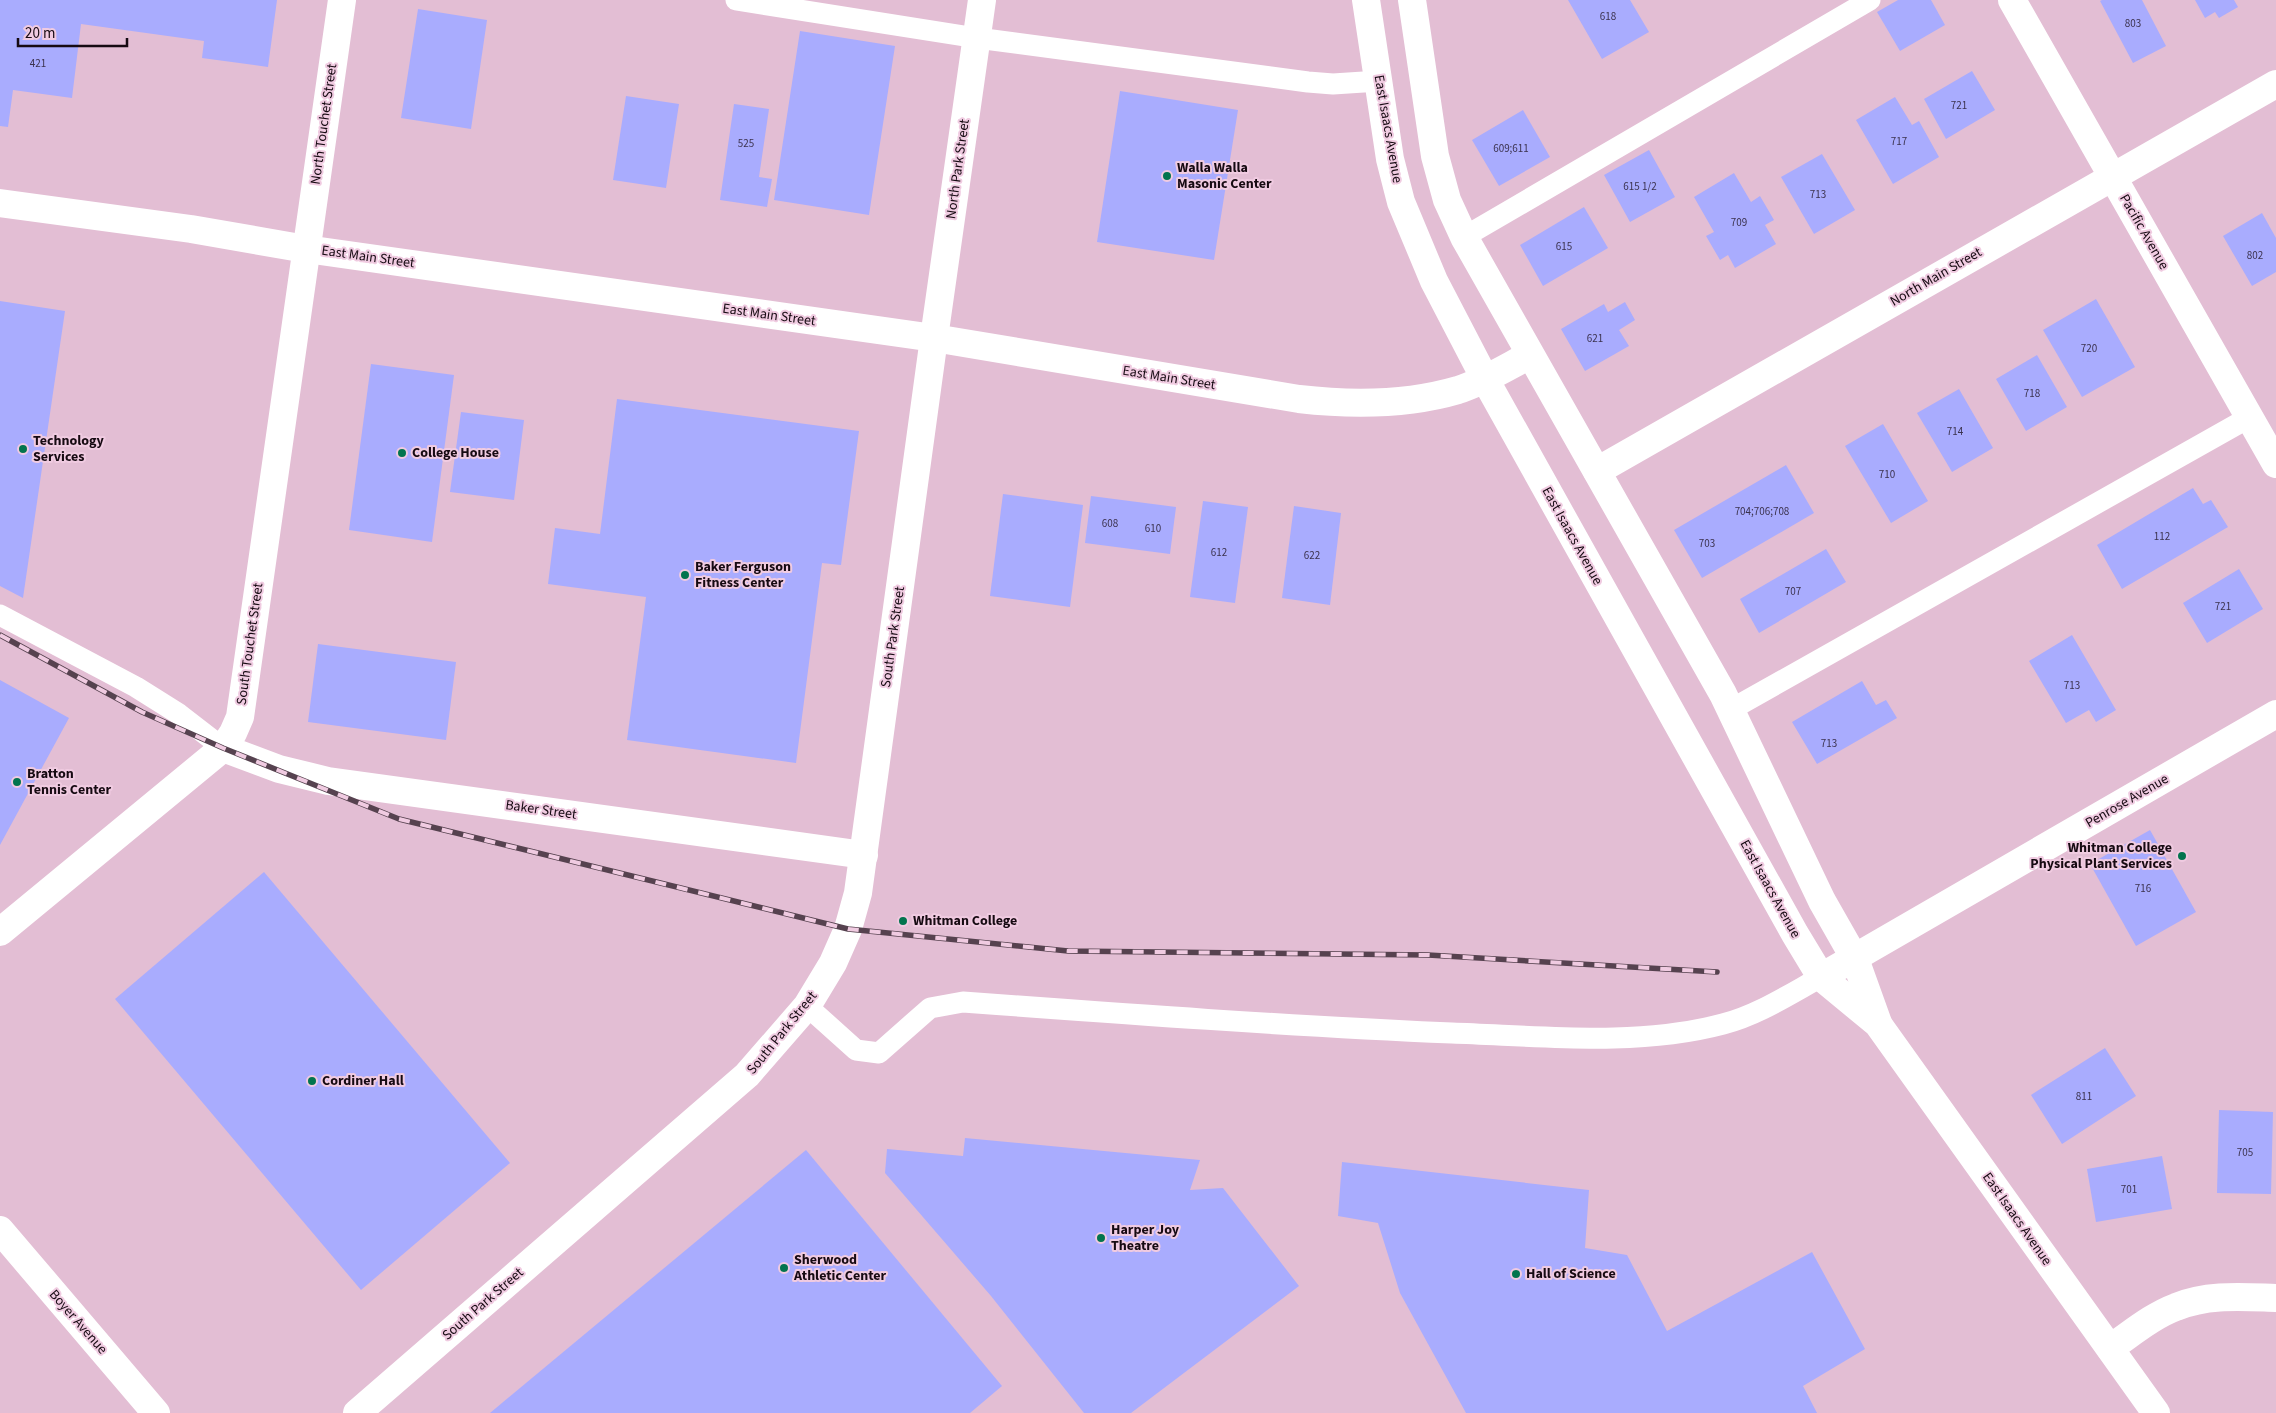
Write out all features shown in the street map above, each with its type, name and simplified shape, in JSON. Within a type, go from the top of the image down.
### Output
[{"type":"street","name":"North Touchet Street","points":[[306,248],[342,0]]},
{"type":"street","name":"North Park Street","points":[[934,338],[982,0]]},
{"type":"street","name":"East Isaacs Avenue","points":[[1366,0],[1390,160],[1401,202],[1434,281],[1485,378],[1795,934],[1821,977],[1878,1024],[2156,1413]]},
{"type":"street","name":"East Isaacs Avenue","points":[[1412,0],[1435,156],[1448,200],[1464,237],[1730,710],[1822,901],[1855,959],[1878,1024]]},
{"type":"street","name":"Pacific Avenue","points":[[2012,0],[2276,464]]},
{"type":"street","name":"North Main Street","points":[[1597,471],[2276,84]]},
{"type":"street","name":"East Main Street","points":[[0,204],[191,229],[306,248],[934,338],[1332,403],[1371,403],[1404,400],[1458,390],[1530,355]]},
{"type":"street","name":"South Touchet Street","points":[[0,932],[223,748],[233,733],[240,717],[306,248]]},
{"type":"street","name":"South Park Street","points":[[357,1413],[748,1075],[807,1006],[833,963],[848,929],[858,893],[934,338]]},
{"type":"street","name":"Penrose Avenue","points":[[1821,977],[2276,714]]},
{"type":"street","name":"Baker Street","points":[[223,748],[279,769],[328,781],[864,854]]},
{"type":"street","name":"Boyer Avenue","points":[[0,1230],[156,1413]]},
{"type":"street","points":[[2110,1348],[2157,1316],[2191,1302],[2224,1296],[2276,1298]]},
{"type":"lane","points":[[736,0],[977,38],[1308,82],[1333,84],[1379,81]]},
{"type":"lane","points":[[1464,237],[1870,0]]},
{"type":"lane","points":[[1730,710],[2250,417]]},
{"type":"lane","points":[[0,615],[136,687],[179,714],[223,748]]},
{"type":"lane","points":[[807,1006],[856,1050],[879,1053],[930,1008],[962,1002],[1291,1026],[1604,1037],[1682,1032],[1724,1024],[1754,1013],[1821,977]]},
{"type":"building","points":[[0,0],[277,0],[268,67],[202,58],[204,41],[81,24],[72,98],[13,90],[8,127],[0,126]]},
{"type":"building","points":[[1568,0],[1630,0],[1649,32],[1602,59]]},
{"type":"building","points":[[1898,0],[1931,0],[1945,25],[1900,51],[1877,12]]},
{"type":"building","points":[[2142,0],[2166,46],[2133,63],[2100,1]]},
{"type":"building","points":[[2195,0],[2234,0],[2238,7],[2219,18],[2215,12],[2205,18]]},
{"type":"building","points":[[418,9],[487,20],[471,129],[401,118]]},
{"type":"building","points":[[800,31],[895,46],[869,215],[774,200]]},
{"type":"building","points":[[1972,71],[1995,110],[1946,139],[1924,99]]},
{"type":"building","name":"Walla Walla Masonic Center","points":[[1120,91],[1238,110],[1214,260],[1097,242]]},
{"type":"building","points":[[626,96],[679,104],[666,188],[613,180]]},
{"type":"building","points":[[1895,97],[1912,125],[1919,121],[1939,157],[1893,184],[1856,120]]},
{"type":"building","points":[[734,104],[769,109],[759,177],[772,179],[767,207],[720,200]]},
{"type":"building","points":[[1523,110],[1550,157],[1499,186],[1472,140]]},
{"type":"building","points":[[1649,150],[1675,197],[1630,222],[1604,175]]},
{"type":"building","points":[[1822,154],[1855,210],[1814,234],[1781,177]]},
{"type":"building","points":[[1734,173],[1751,202],[1760,196],[1774,220],[1765,225],[1776,244],[1735,268],[1728,255],[1720,260],[1706,236],[1714,232],[1694,197]]},
{"type":"building","points":[[1584,207],[1608,248],[1543,286],[1520,245]]},
{"type":"building","points":[[2262,213],[2276,238],[2276,272],[2252,286],[2223,236]]},
{"type":"building","points":[[2096,299],[2135,367],[2082,397],[2043,330]]},
{"type":"building","name":"Technology Services","points":[[0,301],[65,311],[23,598],[0,586]]},
{"type":"building","points":[[1625,302],[1635,320],[1619,330],[1629,346],[1585,371],[1561,329],[1604,304],[1608,312]]},
{"type":"building","points":[[2037,355],[2067,407],[2026,431],[1996,379]]},
{"type":"building","name":"College House","points":[[371,364],[454,375],[432,542],[349,530]]},
{"type":"building","points":[[1959,389],[1993,448],[1952,472],[1917,413]]},
{"type":"building","name":"Baker Ferguson Fitness Center","points":[[617,399],[859,431],[841,565],[822,563],[796,763],[627,740],[646,597],[548,584],[555,528],[600,534]]},
{"type":"building","points":[[461,412],[524,420],[514,500],[450,492]]},
{"type":"building","points":[[1883,424],[1928,501],[1891,523],[1845,446]]},
{"type":"building","points":[[1786,465],[1814,513],[1702,578],[1674,530]]},
{"type":"building","points":[[2193,488],[2203,504],[2211,500],[2228,527],[2122,589],[2097,545]]},
{"type":"building","points":[[1003,494],[1083,505],[1070,607],[990,596]]},
{"type":"building","points":[[1091,496],[1176,507],[1170,554],[1085,543]]},
{"type":"building","points":[[1203,501],[1248,507],[1235,603],[1190,597]]},
{"type":"building","points":[[1294,506],[1341,513],[1330,605],[1282,598]]},
{"type":"building","points":[[1826,549],[1846,582],[1759,633],[1740,599]]},
{"type":"building","points":[[2239,569],[2263,609],[2207,643],[2183,603]]},
{"type":"building","points":[[2072,635],[2116,710],[2096,722],[2089,710],[2066,723],[2029,661]]},
{"type":"building","points":[[318,644],[456,662],[446,740],[308,722]]},
{"type":"building","name":"Bratton Tennis Center","points":[[0,680],[69,718],[0,845]]},
{"type":"building","points":[[1862,681],[1876,705],[1886,700],[1897,718],[1817,764],[1792,722]]},
{"type":"building","points":[[2150,830],[2196,912],[2136,946],[2090,864]]},
{"type":"building","name":"Cordiner Hall","points":[[264,872],[510,1163],[361,1290],[115,999]]},
{"type":"building","points":[[2105,1048],[2136,1096],[2062,1144],[2031,1095]]},
{"type":"building","points":[[2219,1110],[2273,1112],[2271,1194],[2217,1193]]},
{"type":"building","name":"Harper Joy Theatre","points":[[965,1138],[1200,1160],[1190,1190],[1223,1188],[1299,1286],[1131,1413],[1084,1413],[991,1296],[885,1173],[887,1149],[963,1156]]},
{"type":"building","name":"Sherwood Athletic Center","points":[[806,1150],[1002,1386],[970,1413],[490,1413]]},
{"type":"building","points":[[2162,1156],[2172,1209],[2096,1222],[2087,1169]]},
{"type":"building","name":"Hall of Science","points":[[1342,1162],[1589,1190],[1585,1248],[1627,1255],[1667,1331],[1812,1252],[1865,1349],[1803,1386],[1817,1413],[1466,1413],[1400,1293],[1378,1223],[1338,1216]]},
{"type":"railway","points":[[0,635],[142,712],[223,748],[399,819],[848,929],[1068,951],[1428,955],[1717,972]]},
{"type":"place","name":"Walla Walla Masonic Center","points":[[1167,176]]},
{"type":"place","name":"Technology Services","points":[[23,449]]},
{"type":"place","name":"College House","points":[[402,453]]},
{"type":"place","name":"Baker Ferguson Fitness Center","points":[[685,575]]},
{"type":"place","name":"Bratton Tennis Center","points":[[17,782]]},
{"type":"place","name":"Whitman College Physical Plant Services","points":[[2182,856]]},
{"type":"place","name":"Whitman College","points":[[903,921]]},
{"type":"place","name":"Cordiner Hall","points":[[312,1081]]},
{"type":"place","name":"Harper Joy Theatre","points":[[1101,1238]]},
{"type":"place","name":"Sherwood Athletic Center","points":[[784,1268]]},
{"type":"place","name":"Hall of Science","points":[[1516,1274]]}]
